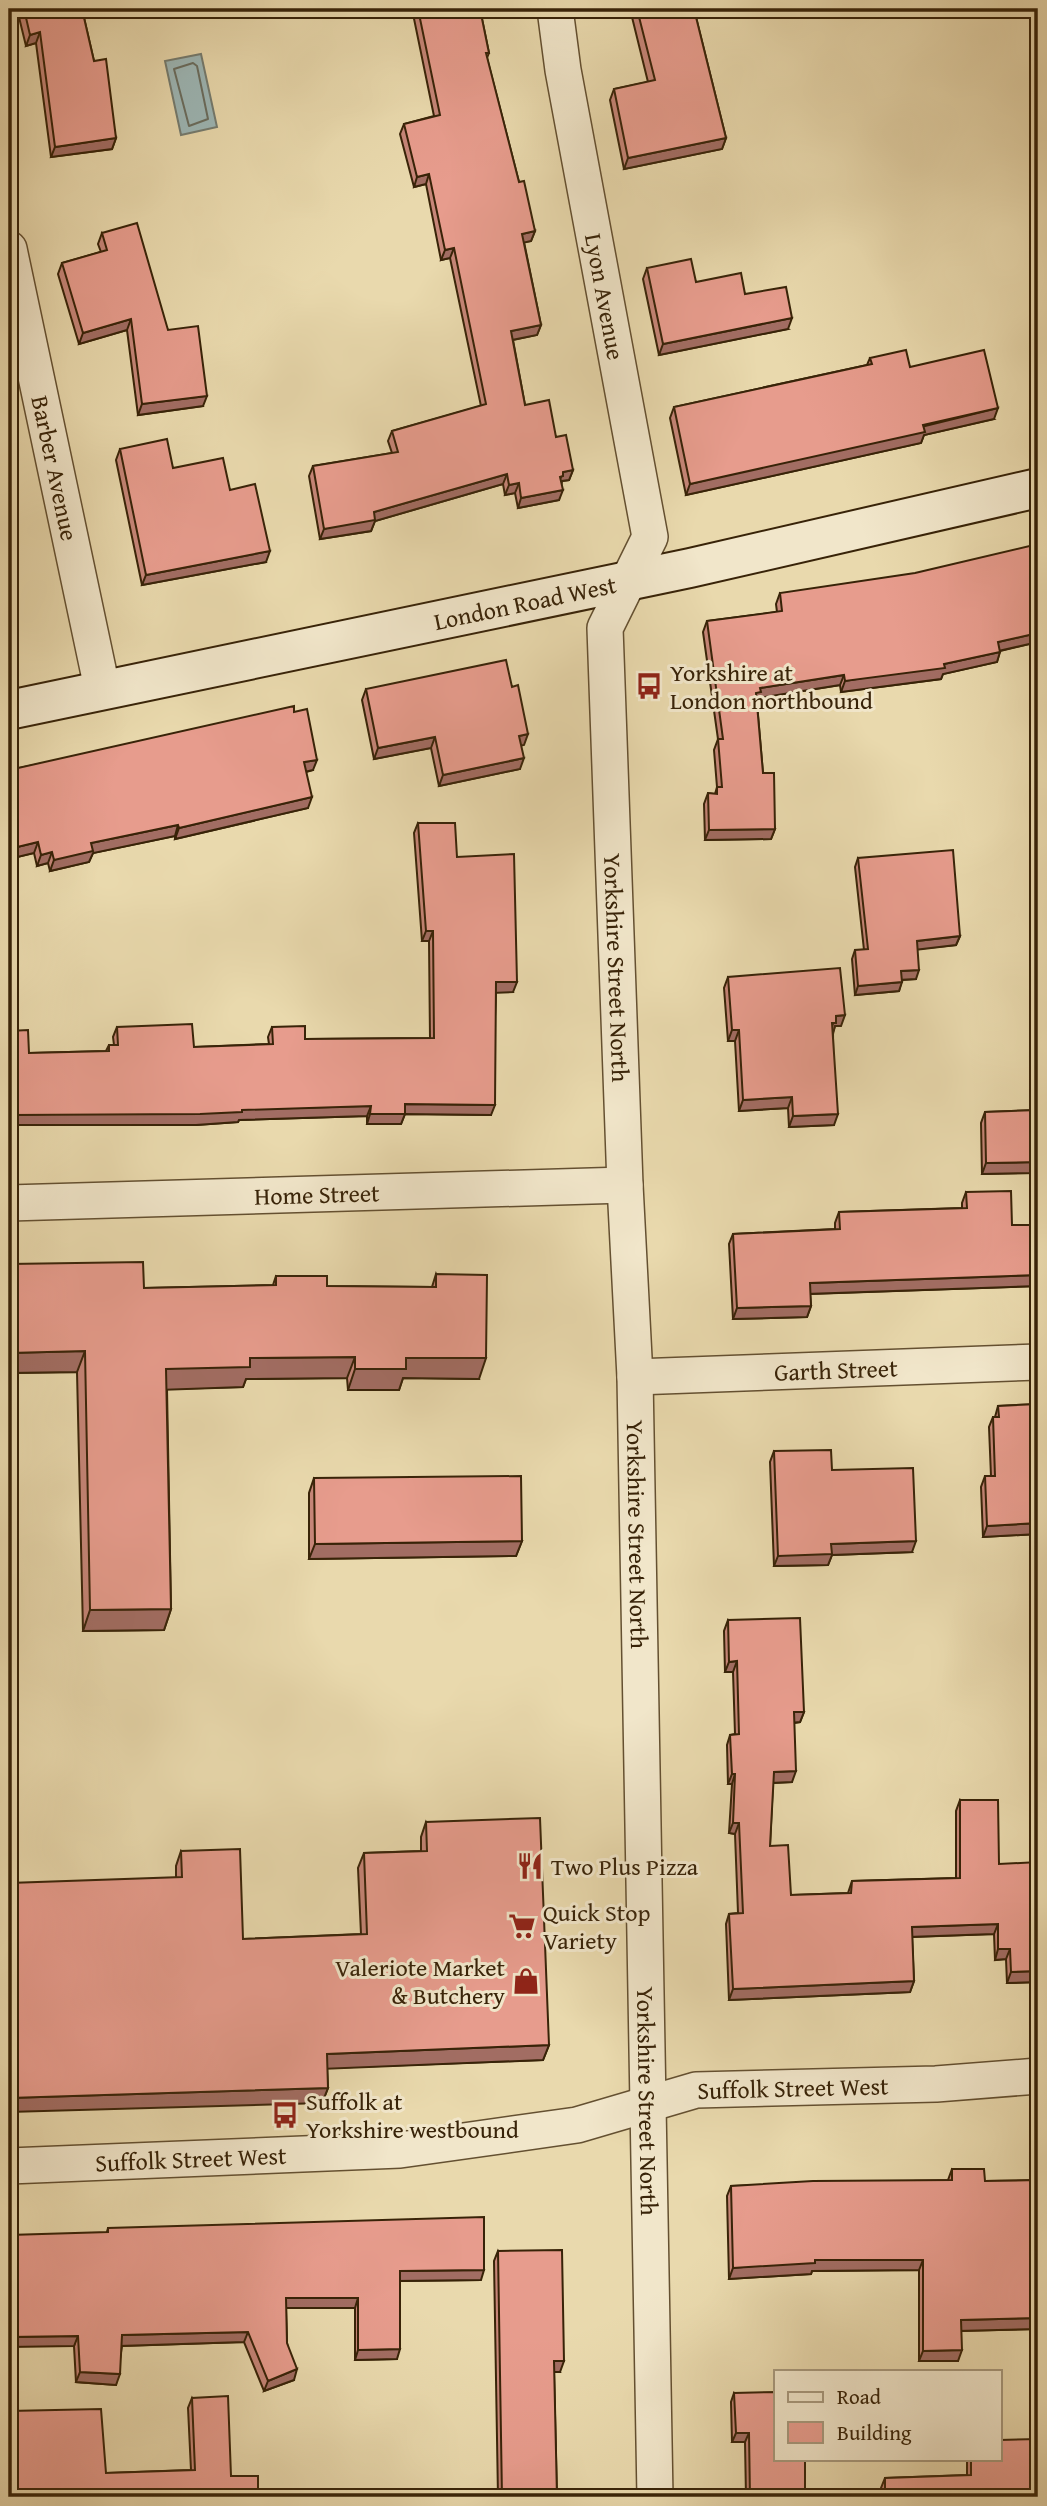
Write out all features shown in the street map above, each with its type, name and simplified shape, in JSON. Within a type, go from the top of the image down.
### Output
[{"type":"street","name":"Lyon Avenue","points":[[555,9],[565,84],[650,537],[631,580]]},
{"type":"street","name":"Barber Avenue","points":[[9,250],[102,688]]},
{"type":"street","name":"London Road West","points":[[9,710],[102,688],[631,580],[1038,488]]},
{"type":"street","name":"Yorkshire Street North","points":[[631,580],[605,628],[625,1185],[635,1377],[655,2497]]},
{"type":"street","name":"Home Street","points":[[9,1203],[625,1185]]},
{"type":"street","name":"Garth Street","points":[[635,1377],[1038,1362]]},
{"type":"street","name":"Suffolk Street West","points":[[9,2166],[400,2150],[577,2125],[696,2090],[936,2084],[1038,2076]]},
{"type":"water","points":[[201,54],[217,127],[181,135],[165,61]]},
{"type":"building","points":[[24,9],[82,9],[94,61],[106,59],[116,138],[55,147],[40,32],[30,35]]},
{"type":"building","points":[[418,9],[480,9],[489,53],[486,53],[519,182],[524,181],[535,231],[522,234],[541,325],[511,331],[525,405],[549,400],[556,437],[566,435],[573,470],[563,472],[560,477],[563,490],[521,498],[519,483],[509,485],[507,474],[374,512],[375,520],[324,529],[313,466],[398,452],[392,431],[486,404],[454,248],[445,250],[429,174],[417,177],[404,124],[440,115]]},
{"type":"building","points":[[637,9],[694,9],[726,138],[628,158],[614,89],[655,80]]},
{"type":"building","points":[[137,223],[168,330],[198,326],[207,396],[142,404],[131,319],[83,333],[62,263],[107,250],[102,233]]},
{"type":"building","points":[[691,259],[696,282],[741,273],[745,294],[786,287],[792,318],[663,344],[647,268]]},
{"type":"building","points":[[906,350],[910,367],[984,350],[998,408],[923,425],[925,432],[690,484],[674,407],[872,364],[870,358]]},
{"type":"building","points":[[167,439],[173,468],[223,458],[230,490],[255,484],[270,551],[146,575],[120,449]]},
{"type":"building","points":[[1038,544],[1038,633],[998,642],[1000,652],[944,664],[945,668],[845,681],[844,675],[760,688],[761,692],[756,693],[763,773],[774,773],[775,829],[709,830],[708,793],[717,794],[717,787],[722,787],[718,739],[723,739],[707,621],[782,611],[780,593],[915,573]]},
{"type":"building","points":[[506,660],[512,687],[518,685],[528,734],[519,736],[524,758],[443,775],[435,737],[378,748],[366,689]]},
{"type":"building","points":[[294,706],[294,712],[307,709],[317,760],[304,762],[312,797],[179,828],[178,825],[91,843],[93,851],[54,860],[52,852],[41,855],[38,842],[9,849],[9,770]]},
{"type":"building","points":[[418,823],[455,823],[457,857],[514,854],[517,982],[496,982],[495,1105],[405,1104],[405,1114],[370,1114],[371,1106],[200,1114],[9,1115],[9,1031],[28,1030],[29,1053],[109,1051],[109,1045],[118,1045],[117,1027],[192,1024],[194,1047],[273,1044],[272,1027],[305,1026],[305,1039],[434,1038],[433,931],[426,931]]},
{"type":"building","points":[[953,850],[960,936],[917,941],[919,970],[901,971],[902,982],[858,986],[855,950],[868,949],[858,858]]},
{"type":"building","points":[[840,968],[845,1015],[836,1016],[836,1023],[832,1023],[838,1114],[793,1116],[792,1097],[743,1100],[739,1030],[732,1030],[728,977]]},
{"type":"building","points":[[1038,1110],[1038,1162],[986,1163],[985,1112]]},
{"type":"building","points":[[1011,1191],[1012,1225],[1038,1225],[1038,1275],[810,1283],[811,1306],[737,1308],[733,1234],[840,1229],[839,1212],[967,1208],[966,1192]]},
{"type":"building","points":[[143,1262],[144,1288],[276,1285],[276,1276],[327,1276],[327,1286],[436,1287],[436,1274],[487,1275],[486,1358],[406,1358],[406,1369],[355,1369],[355,1357],[250,1358],[250,1367],[166,1369],[171,1609],[90,1610],[85,1351],[9,1353],[9,1264]]},
{"type":"building","points":[[1038,1404],[1038,1523],[987,1526],[985,1476],[995,1476],[993,1417],[999,1417],[998,1406]]},
{"type":"building","points":[[831,1450],[832,1470],[913,1468],[916,1541],[831,1544],[832,1554],[778,1556],[774,1451]]},
{"type":"building","points":[[521,1476],[522,1541],[315,1544],[314,1478]]},
{"type":"building","points":[[800,1618],[804,1712],[794,1712],[796,1771],[774,1772],[770,1846],[788,1845],[791,1895],[851,1893],[852,1881],[960,1878],[960,1800],[998,1800],[999,1864],[1038,1862],[1038,1971],[1011,1972],[1010,1949],[998,1949],[998,1924],[912,1927],[914,1981],[733,1989],[729,1914],[743,1913],[739,1823],[733,1823],[735,1774],[732,1774],[730,1735],[739,1734],[737,1661],[729,1662],[728,1620]]},
{"type":"building","points":[[540,1818],[549,2045],[327,2054],[328,2088],[9,2098],[9,1883],[182,1877],[181,1851],[240,1849],[243,1939],[367,1934],[364,1853],[427,1851],[426,1822]]},
{"type":"building","points":[[952,2169],[984,2169],[985,2181],[1038,2180],[1038,2318],[961,2320],[962,2350],[923,2351],[923,2260],[815,2260],[815,2263],[733,2268],[731,2186],[813,2181],[952,2180]]},
{"type":"building","points":[[484,2217],[484,2270],[400,2271],[400,2349],[358,2350],[358,2298],[286,2298],[287,2343],[297,2369],[268,2381],[248,2332],[122,2335],[120,2374],[80,2372],[78,2336],[9,2337],[9,2235],[108,2232],[108,2228]]},
{"type":"building","points":[[562,2250],[564,2361],[554,2361],[557,2497],[502,2497],[498,2251]]},
{"type":"building","points":[[774,2392],[774,2460],[805,2460],[805,2497],[750,2497],[749,2433],[736,2433],[734,2393]]},
{"type":"building","points":[[228,2396],[231,2476],[258,2476],[258,2494],[346,2493],[348,2497],[9,2497],[9,2411],[101,2409],[106,2473],[195,2470],[192,2398]]},
{"type":"building","points":[[1038,2439],[1038,2497],[885,2497],[885,2478],[971,2475],[971,2460],[1002,2460],[1002,2440]]},
{"type":"building","points":[[438,2492],[438,2497],[358,2497],[358,2493]]},
{"type":"place","name":"Yorkshire at London northbound","points":[[649,686]]},
{"type":"place","name":"Two Plus Pizza","points":[[530,1866]]},
{"type":"place","name":"Quick Stop Variety","points":[[522,1926]]},
{"type":"place","name":"Valeriote Market & Butchery","points":[[526,1981]]},
{"type":"place","name":"Suffolk at Yorkshire westbound","points":[[285,2115]]}]
